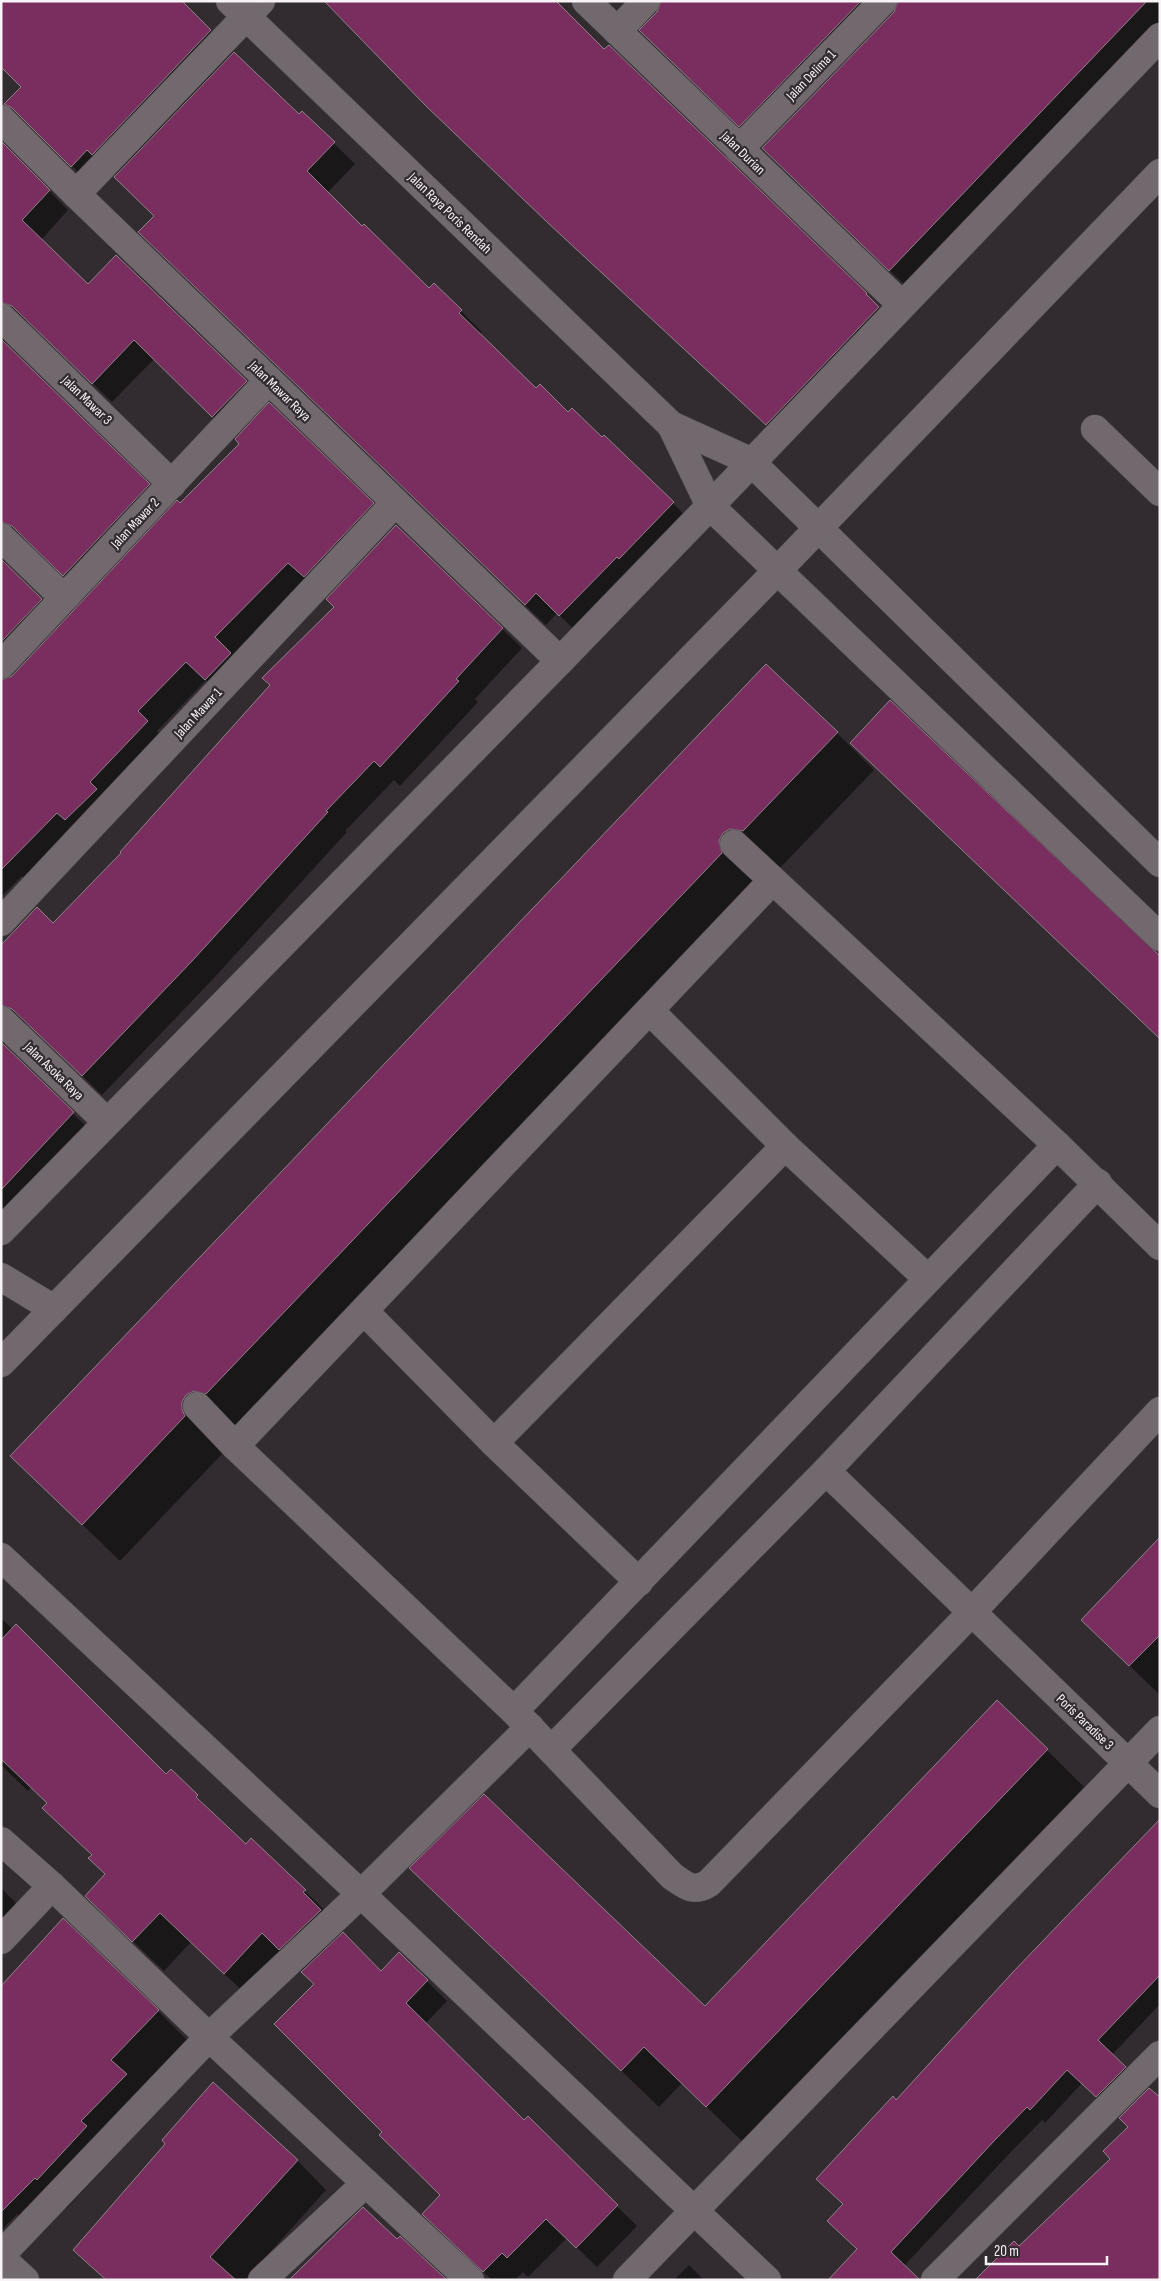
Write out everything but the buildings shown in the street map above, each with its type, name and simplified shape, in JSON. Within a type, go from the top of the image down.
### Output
[{"type":"street","name":"Jalan Durian","points":[[586,1],[901,304]]},
{"type":"street","points":[[617,31],[646,1]]},
{"type":"street","name":"Jalan Delima 1","points":[[739,150],[883,1]]},
{"type":"street","points":[[76,194],[245,6]]},
{"type":"street","name":"Jalan Raya Poris Rendah","points":[[245,6],[672,425],[750,461],[1160,863]]},
{"type":"street","points":[[1,1231],[560,661],[710,506],[750,461],[1160,37]]},
{"type":"street","name":"Jalan Mawar Raya","points":[[1,119],[76,194],[560,661]]},
{"type":"street","points":[[1,1364],[819,529],[1160,173]]},
{"type":"street","name":"Jalan Mawar 3","points":[[1,317],[172,484]]},
{"type":"street","name":"Jalan Mawar 2","points":[[1,666],[269,380]]},
{"type":"street","name":"Jalan Raya Poris Rendah","points":[[672,425],[710,506]]},
{"type":"street","points":[[1095,429],[1160,492]]},
{"type":"street","name":"Jalan Mawar 1","points":[[1,922],[395,503]]},
{"type":"street","points":[[710,506],[1160,937]]},
{"type":"street","points":[[1,537],[64,598]]},
{"type":"street","points":[[734,844],[1098,1183],[1160,1246]]},
{"type":"street","points":[[235,1446],[365,1312],[772,881]]},
{"type":"street","points":[[650,1011],[785,1146],[928,1279]]},
{"type":"street","name":"Jalan Asoka Raya","points":[[1,1020],[107,1122]]},
{"type":"street","points":[[25,2280],[1,2256],[210,2037],[361,1894],[522,1719],[639,1582],[1057,1145]]},
{"type":"street","points":[[494,1443],[785,1146]]},
{"type":"street","points":[[552,1749],[826,1471],[1098,1183]]},
{"type":"street","points":[[1,1277],[54,1309]]},
{"type":"street","points":[[365,1312],[494,1443],[639,1582]]},
{"type":"street","points":[[197,1406],[235,1446],[522,1719],[672,1876],[690,1888],[700,1889],[716,1876],[972,1612],[1160,1411]]},
{"type":"street","name":"Poris Paradise 3","points":[[826,1471],[1160,1794]]},
{"type":"street","points":[[1,1557],[361,1894],[767,2280]]},
{"type":"street","points":[[627,2280],[1160,1730]]},
{"type":"street","points":[[1,1841],[52,1886],[210,2037],[470,2280]]},
{"type":"street","points":[[1,1940],[52,1886]]},
{"type":"street","points":[[935,2280],[1160,2055]]},
{"type":"street","points":[[262,2280],[366,2183]]}]
